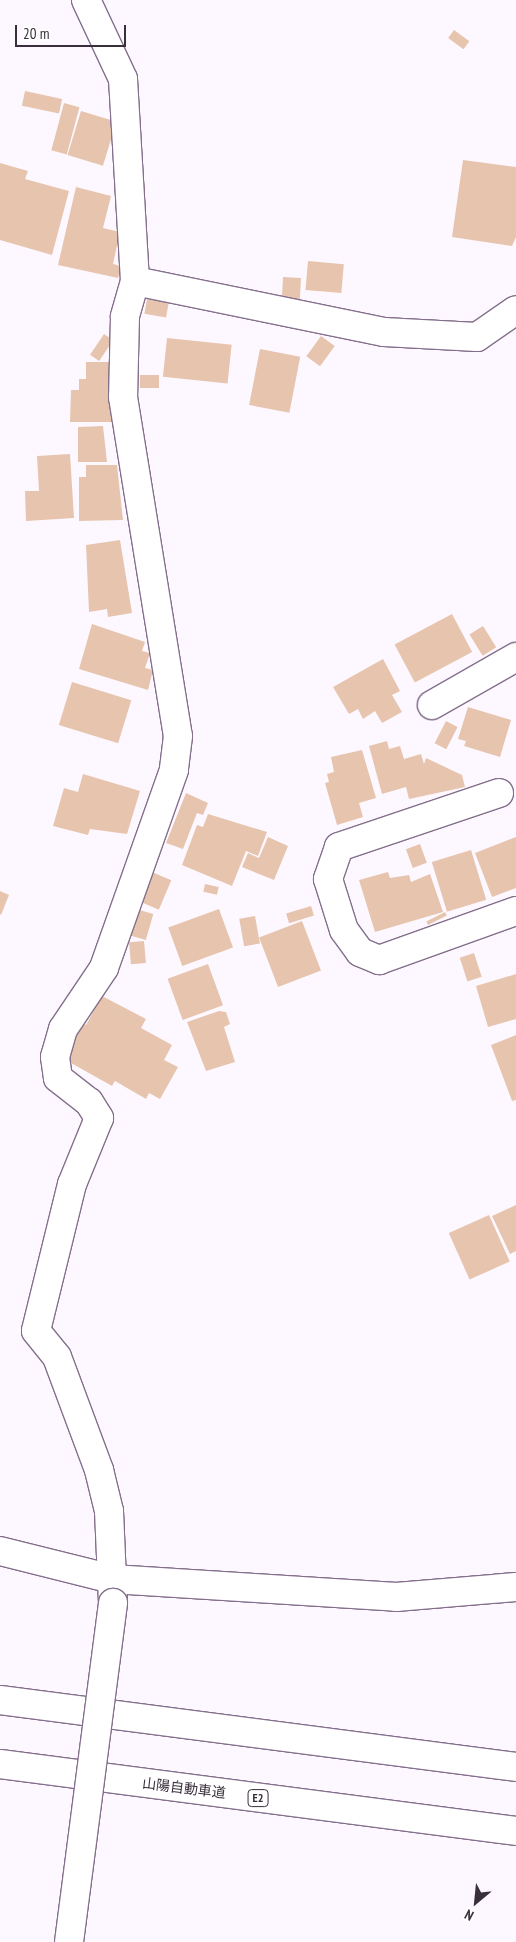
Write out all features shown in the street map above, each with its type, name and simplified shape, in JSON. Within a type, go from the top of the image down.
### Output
[{"type":"main road","points":[[69,1942],[113,1591],[109,1511],[99,1470],[57,1357],[36,1331],[72,1184],[99,1118],[89,1102],[58,1078],[55,1057],[63,1029],[107,958],[174,770],[178,736],[123,398],[125,317],[135,281],[123,79],[86,0]]},
{"type":"main road","points":[[135,281],[384,332],[477,337],[516,310]]},
{"type":"main road","points":[[432,705],[516,657]]},
{"type":"main road","points":[[499,793],[339,847],[328,879],[344,930],[360,952],[379,960],[516,911]]},
{"type":"main road","points":[[0,1551],[113,1591],[396,1597],[516,1587]]},
{"type":"main road","points":[[0,1700],[516,1767]]},
{"type":"main road","name":"山陽自動車道","points":[[0,1764],[516,1831]]},
{"type":"building","points":[[454,30],[469,41],[463,49],[448,38]]},
{"type":"building","points":[[25,91],[62,99],[59,114],[22,106]]},
{"type":"building","points":[[64,103],[79,107],[67,154],[51,150]]},
{"type":"building","points":[[81,111],[116,122],[103,166],[68,155]]},
{"type":"building","points":[[463,160],[516,167],[516,237],[512,246],[452,237]]},
{"type":"building","points":[[0,163],[28,171],[25,179],[69,191],[52,255],[0,240]]},
{"type":"building","points":[[76,187],[111,196],[103,228],[120,232],[113,264],[121,266],[118,278],[58,265]]},
{"type":"building","points":[[308,261],[344,264],[341,293],[305,290]]},
{"type":"building","points":[[283,277],[301,278],[300,304],[282,303]]},
{"type":"building","points":[[147,299],[169,303],[166,318],[144,314]]},
{"type":"building","points":[[104,334],[113,340],[99,361],[90,355]]},
{"type":"building","points":[[321,336],[335,346],[320,366],[306,356]]},
{"type":"building","points":[[167,338],[232,345],[228,384],[163,377]]},
{"type":"building","points":[[260,349],[300,357],[289,413],[249,405]]},
{"type":"building","points":[[86,362],[113,362],[113,422],[70,422],[71,390],[79,390],[79,379],[86,379]]},
{"type":"building","points":[[140,375],[159,375],[159,388],[140,388]]},
{"type":"building","points":[[103,426],[107,462],[78,462],[78,427]]},
{"type":"building","points":[[70,454],[74,518],[26,521],[25,491],[39,491],[37,456]]},
{"type":"building","points":[[86,465],[117,465],[123,520],[79,521],[79,477],[86,477]]},
{"type":"building","points":[[120,540],[132,613],[108,617],[107,609],[89,612],[86,545]]},
{"type":"building","points":[[452,614],[472,652],[415,682],[395,645]]},
{"type":"building","points":[[92,624],[145,642],[142,651],[150,653],[145,668],[153,670],[148,690],[79,669]]},
{"type":"building","points":[[483,626],[496,647],[483,656],[469,634]]},
{"type":"building","points":[[383,659],[400,691],[392,695],[402,712],[382,723],[375,711],[363,719],[358,709],[349,714],[333,687]]},
{"type":"building","points":[[72,682],[131,700],[118,743],[59,725]]},
{"type":"building","points":[[468,707],[511,720],[500,757],[464,746],[466,741],[458,739]]},
{"type":"building","points":[[446,721],[458,727],[446,749],[435,743]]},
{"type":"building","points":[[387,741],[389,749],[400,746],[404,759],[421,754],[424,764],[426,758],[462,775],[465,787],[409,799],[406,787],[382,794],[369,746]]},
{"type":"building","points":[[362,750],[376,798],[359,803],[363,817],[337,825],[325,783],[329,782],[327,774],[334,772],[331,757]]},
{"type":"building","points":[[83,774],[140,791],[127,834],[90,829],[88,835],[53,826],[64,788],[78,792]]},
{"type":"building","points":[[186,793],[208,803],[203,815],[197,813],[183,849],[166,843]]},
{"type":"building","points":[[208,814],[267,832],[258,856],[246,851],[232,886],[182,865],[197,825],[203,827]]},
{"type":"building","points":[[268,837],[288,846],[274,880],[242,867],[248,853],[259,858]]},
{"type":"building","points":[[516,837],[516,888],[492,897],[475,853]]},
{"type":"building","points":[[420,844],[427,863],[413,868],[406,849]]},
{"type":"building","points":[[471,850],[486,900],[447,912],[432,862]]},
{"type":"building","points":[[152,872],[171,880],[159,910],[139,901]]},
{"type":"building","points":[[388,872],[390,878],[409,875],[411,882],[430,874],[443,912],[375,932],[359,880]]},
{"type":"building","points":[[205,884],[219,887],[217,895],[203,892]]},
{"type":"building","points":[[0,891],[9,895],[1,915],[0,914]]},
{"type":"building","points":[[311,906],[314,916],[289,923],[286,914]]},
{"type":"building","points":[[136,909],[153,914],[146,940],[129,935]]},
{"type":"building","points":[[219,909],[233,948],[182,966],[168,927]]},
{"type":"building","points":[[445,912],[447,916],[428,925],[426,922]]},
{"type":"building","points":[[255,916],[260,944],[244,946],[239,919]]},
{"type":"building","points":[[302,921],[321,970],[278,987],[259,937]]},
{"type":"building","points":[[144,941],[146,963],[131,964],[129,942]]},
{"type":"building","points":[[474,953],[482,977],[467,981],[460,958]]},
{"type":"building","points":[[208,964],[223,1005],[183,1020],[168,979]]},
{"type":"building","points":[[516,974],[516,1019],[488,1027],[476,986]]},
{"type":"building","points":[[102,996],[146,1019],[141,1028],[172,1045],[164,1060],[178,1067],[160,1099],[149,1093],[146,1099],[115,1081],[112,1086],[64,1059],[80,1022],[86,1025]]},
{"type":"building","points":[[219,1011],[226,1012],[230,1024],[224,1027],[235,1062],[206,1071],[187,1022]]},
{"type":"building","points":[[516,1035],[516,1100],[512,1101],[491,1045]]},
{"type":"building","points":[[516,1205],[516,1251],[510,1254],[492,1216]]},
{"type":"building","points":[[489,1215],[510,1262],[470,1279],[449,1233]]}]
